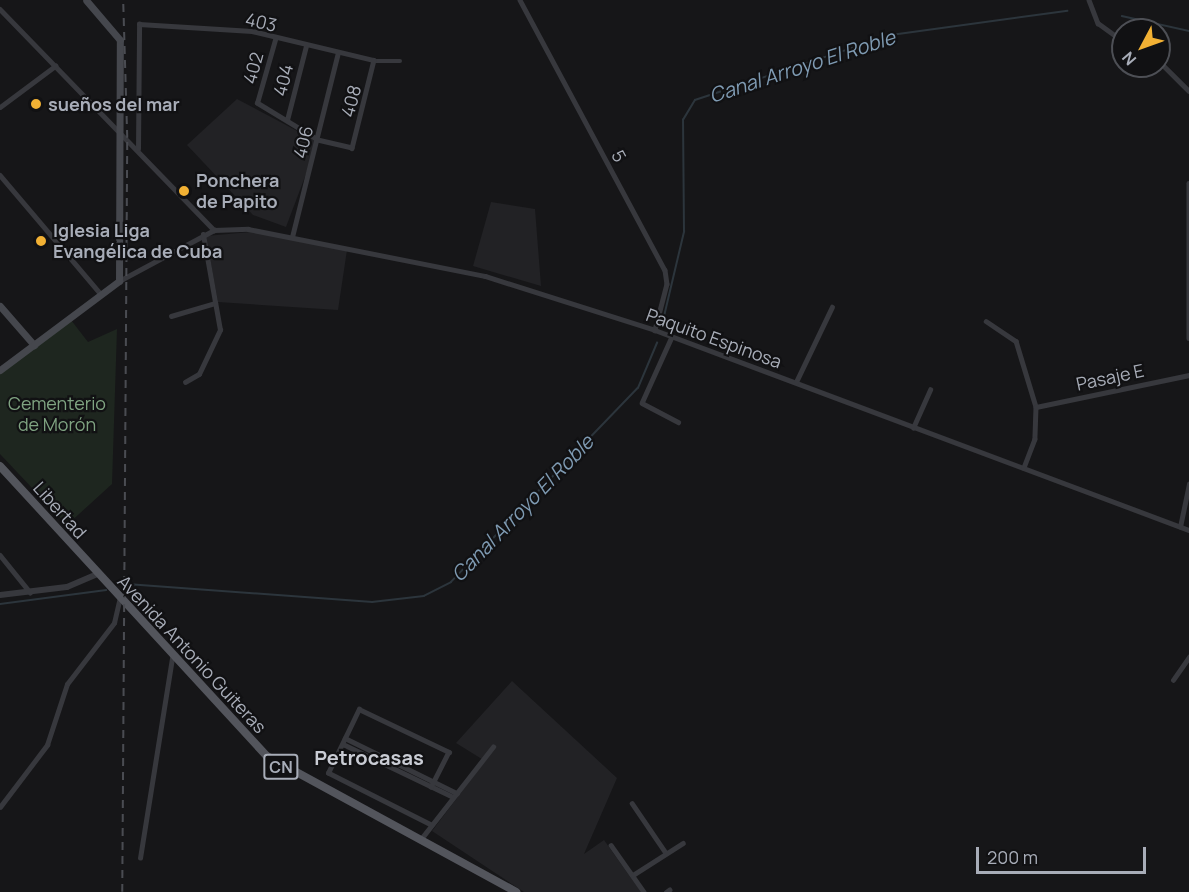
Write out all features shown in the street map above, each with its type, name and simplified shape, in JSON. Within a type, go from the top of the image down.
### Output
[{"type":"main road","points":[[0,370],[119,281],[120,37],[86,0]]},
{"type":"main road","points":[[0,306],[34,345]]},
{"type":"main road","name":"Libertad","points":[[0,466],[97,574]]},
{"type":"main road","name":"Avenida Antonio Guiteras","points":[[97,574],[246,737],[289,772],[516,892]]},
{"type":"street","name":"5","points":[[520,0],[665,270],[667,284],[655,330]]},
{"type":"street","points":[[1089,0],[1098,23],[1111,32]]},
{"type":"street","points":[[0,9],[214,230],[119,281]]},
{"type":"street","name":"403","points":[[138,150],[139,24],[252,31],[274,40],[375,61],[400,61]]},
{"type":"street","name":"402","points":[[274,40],[258,103],[287,120]]},
{"type":"street","name":"404","points":[[287,120],[306,46]]},
{"type":"street","name":"406","points":[[292,237],[338,53]]},
{"type":"street","name":"408","points":[[318,140],[352,148],[375,61]]},
{"type":"street","points":[[0,107],[55,66]]},
{"type":"street","points":[[1171,71],[1187,85],[1189,91]]},
{"type":"street","points":[[287,120],[318,140]]},
{"type":"street","points":[[0,175],[101,294]]},
{"type":"street","points":[[1188,183],[1189,338]]},
{"type":"street","name":"Paquito Espinosa","points":[[214,230],[248,229],[485,276],[655,330],[1189,530]]},
{"type":"street","points":[[185,382],[199,374],[220,330],[203,235]]},
{"type":"street","points":[[171,316],[215,303]]},
{"type":"street","points":[[796,382],[832,307]]},
{"type":"street","points":[[986,321],[1016,340],[1036,407],[1035,439],[1024,468]]},
{"type":"street","points":[[672,337],[642,404],[678,422]]},
{"type":"street","name":"Pasaje E","points":[[1036,407],[1189,375]]},
{"type":"street","points":[[913,428],[930,390]]},
{"type":"street","points":[[1180,527],[1189,484]]},
{"type":"street","points":[[0,555],[30,592]]},
{"type":"street","points":[[0,595],[77,585],[97,574]]},
{"type":"street","points":[[0,807],[47,745],[67,684],[114,623],[120,598]]},
{"type":"street","points":[[1173,680],[1189,657]]},
{"type":"street","points":[[140,858],[172,658]]},
{"type":"street","points":[[431,787],[449,752],[359,709],[328,773],[431,825]]},
{"type":"street","points":[[345,738],[434,781],[455,795]]},
{"type":"street","points":[[342,744],[431,787],[455,795]]},
{"type":"street","points":[[421,840],[493,747]]},
{"type":"street","points":[[632,803],[666,853]]},
{"type":"street","points":[[633,875],[683,843]]},
{"type":"street","points":[[611,844],[644,892]]},
{"type":"shaded area","points":[[237,99],[318,142],[286,227],[253,215],[187,145]]},
{"type":"shaded area","points":[[491,202],[535,209],[541,286],[473,266]]},
{"type":"shaded area","points":[[261,231],[347,250],[338,310],[218,302],[206,236]]},
{"type":"shaded area","points":[[512,681],[617,778],[584,854],[604,840],[641,892],[524,892],[432,831],[485,761],[456,743]]},
{"type":"green space","name":"Cementerio de Morón","points":[[71,320],[88,342],[117,329],[112,484],[67,525],[0,454],[0,374]]},
{"type":"waterway","name":"Canal Arroyo El Roble","points":[[662,325],[684,232],[683,120],[695,100],[891,35],[1067,11]]},
{"type":"waterway","name":"Canal Arroyo El Roble","points":[[1122,16],[1189,31]]},
{"type":"waterway","name":"Canal Arroyo El Roble","points":[[127,584],[372,602],[424,596],[451,582],[638,388],[657,343]]},
{"type":"waterway","name":"Canal Arroyo El Roble","points":[[0,604],[106,590]]},
{"type":"railway","points":[[122,892],[127,138],[123,0]]},
{"type":"place","name":"sueños del mar","points":[[36,104]]},
{"type":"place","name":"Ponchera de Papito","points":[[184,191]]},
{"type":"place","name":"Iglesia Liga Evangélica de Cuba","points":[[41,241]]},
{"type":"district","name":"Petrocasas","points":[[369,757]]}]
